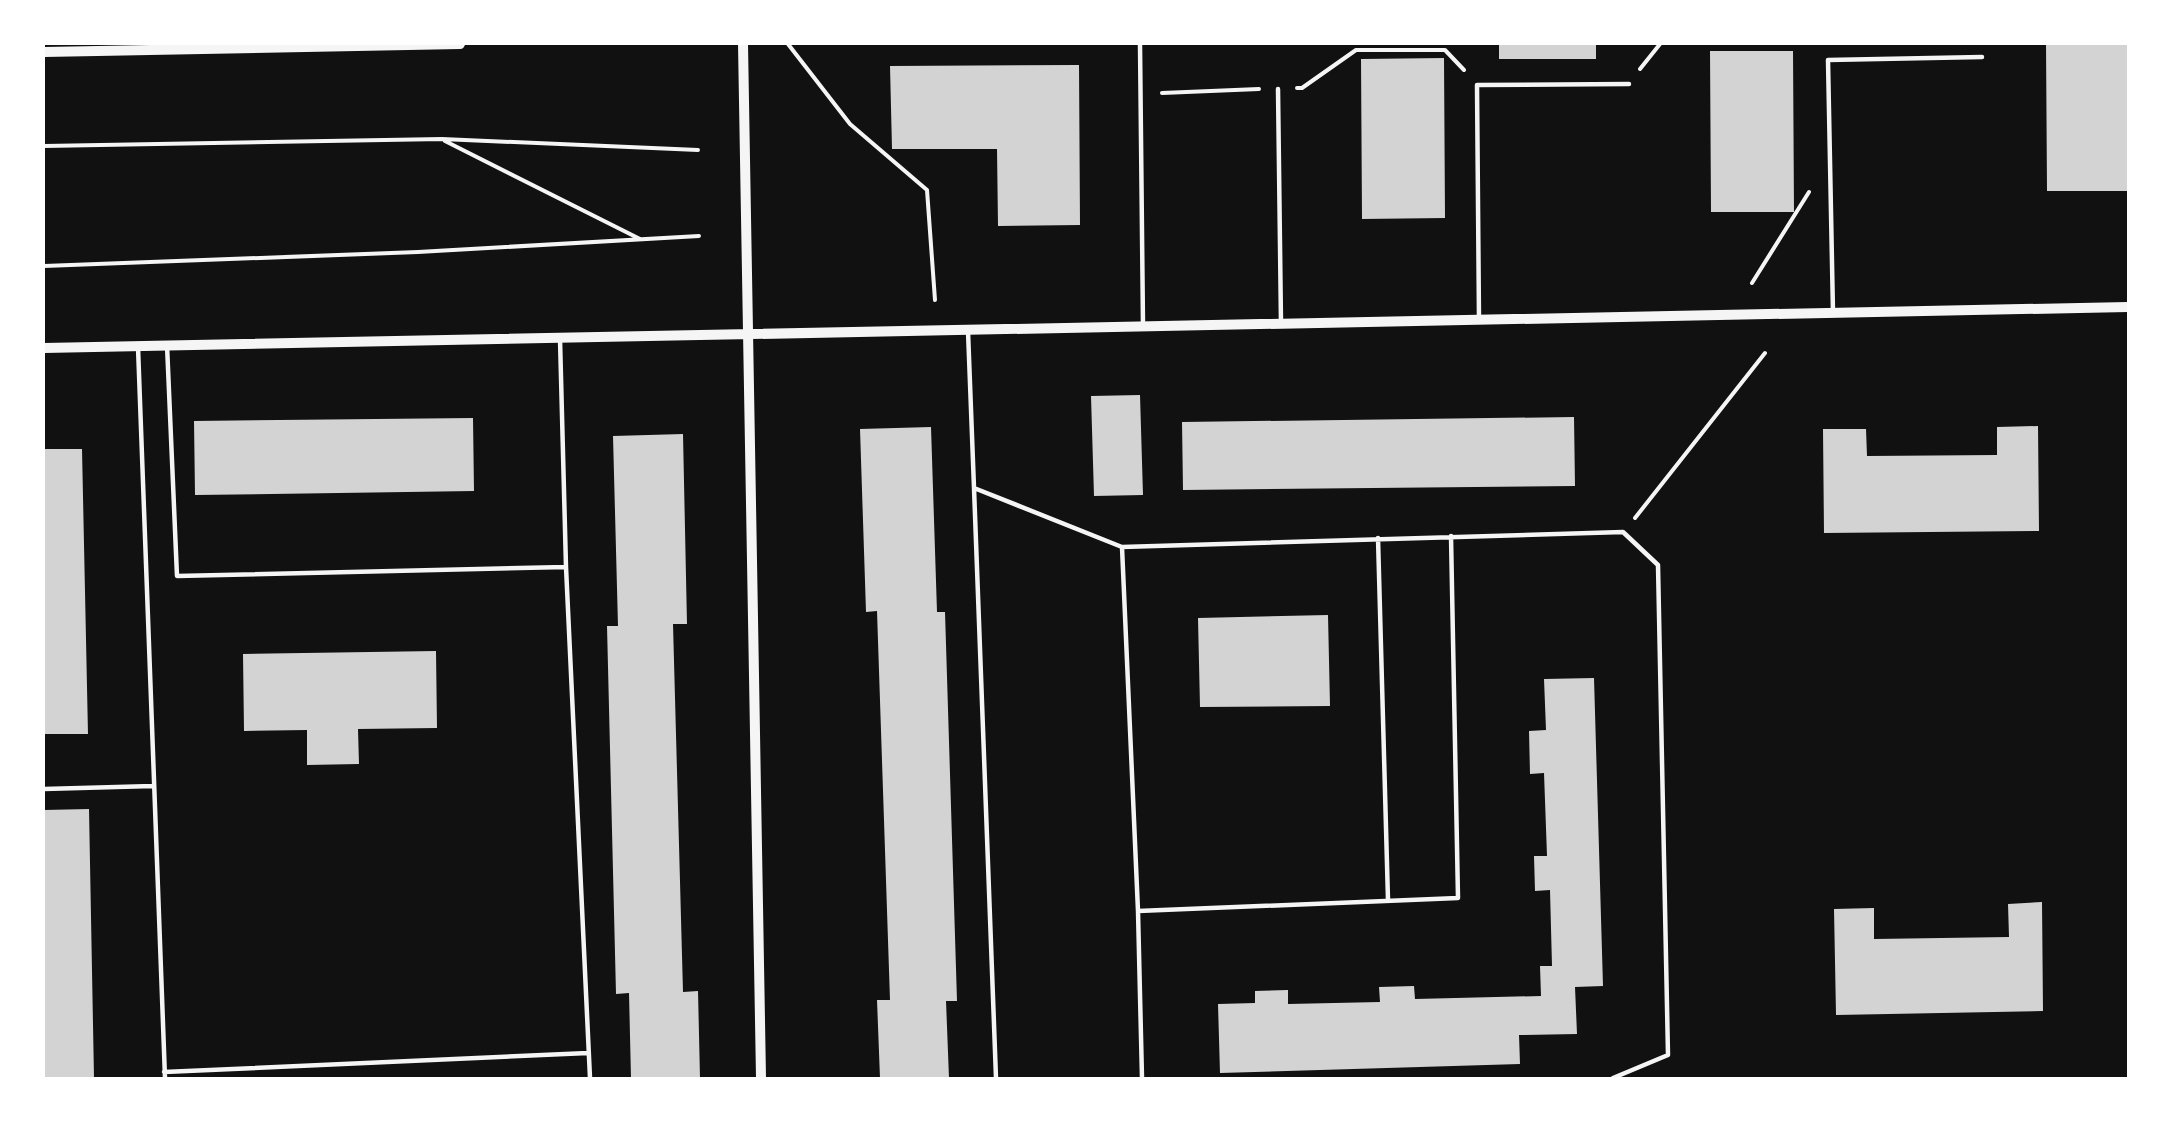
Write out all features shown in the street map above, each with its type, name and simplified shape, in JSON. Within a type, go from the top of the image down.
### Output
[{"type":"street","points":[[45,49],[460,44]]},
{"type":"street","points":[[743,44],[761,1078]]},
{"type":"street","points":[[44,348],[2128,308]]},
{"type":"lane","points":[[1140,44],[1143,328]]},
{"type":"lane","points":[[1833,313],[1828,60],[1982,57]]},
{"type":"lane","points":[[1479,320],[1477,85],[1629,84]]},
{"type":"lane","points":[[1278,88],[1281,325]]},
{"type":"lane","points":[[968,331],[996,1078]]},
{"type":"lane","points":[[560,337],[567,567],[590,1078]]},
{"type":"lane","points":[[167,345],[177,576],[567,567]]},
{"type":"lane","points":[[138,346],[165,1078]]},
{"type":"lane","points":[[974,488],[1122,547],[1623,532],[1658,565],[1668,1055],[1613,1078]]},
{"type":"lane","points":[[1138,911],[1458,898],[1451,536]]},
{"type":"lane","points":[[1378,538],[1388,900]]},
{"type":"lane","points":[[1122,547],[1138,911],[1142,1078]]},
{"type":"lane","points":[[44,789],[153,786]]},
{"type":"lane","points":[[164,1072],[588,1053]]},
{"type":"path","points":[[788,44],[850,124],[927,190],[935,300]]},
{"type":"path","points":[[1629,84],[1660,44]]},
{"type":"path","points":[[1140,94],[1302,88],[1356,50],[1445,50],[1477,85]]},
{"type":"path","points":[[44,146],[442,139],[698,150]]},
{"type":"path","points":[[442,139],[640,239]]},
{"type":"path","points":[[1752,283],[1830,160]]},
{"type":"path","points":[[44,266],[418,252],[699,236]]},
{"type":"path","points":[[1623,532],[1765,353]]},
{"type":"building","points":[[1499,44],[1596,44],[1596,59],[1499,59]]},
{"type":"building","points":[[2046,44],[2128,44],[2128,191],[2047,191]]},
{"type":"building","points":[[1710,51],[1793,51],[1794,212],[1711,212]]},
{"type":"building","points":[[1444,58],[1445,218],[1362,219],[1361,59]]},
{"type":"building","points":[[1079,65],[1080,225],[998,226],[997,149],[892,149],[890,66]]},
{"type":"building","points":[[1140,395],[1143,495],[1094,496],[1091,396]]},
{"type":"building","points":[[1574,417],[1575,486],[1183,490],[1182,422]]},
{"type":"building","points":[[473,418],[474,491],[195,495],[194,421]]},
{"type":"building","points":[[2038,426],[2039,531],[1824,533],[1823,429],[1866,429],[1867,456],[1997,455],[1997,427]]},
{"type":"building","points":[[931,427],[937,612],[945,612],[957,1001],[946,1001],[949,1078],[880,1078],[877,1000],[890,1000],[877,611],[866,612],[860,429]]},
{"type":"building","points":[[683,434],[687,624],[673,624],[683,992],[698,991],[700,1078],[631,1078],[629,993],[616,994],[607,626],[618,626],[613,436]]},
{"type":"building","points":[[44,449],[82,449],[88,734],[44,734]]},
{"type":"building","points":[[1328,615],[1330,706],[1200,707],[1198,618]]},
{"type":"building","points":[[436,651],[437,728],[358,729],[359,764],[307,765],[307,730],[244,731],[243,654]]},
{"type":"building","points":[[1594,678],[1603,986],[1575,987],[1577,1034],[1519,1035],[1520,1064],[1220,1073],[1218,1004],[1255,1003],[1255,991],[1288,990],[1288,1004],[1380,1002],[1379,987],[1414,986],[1415,999],[1541,996],[1540,966],[1552,966],[1550,890],[1535,891],[1534,856],[1547,856],[1544,773],[1530,774],[1529,731],[1546,730],[1544,679]]},
{"type":"building","points":[[89,809],[94,1078],[44,1078],[44,810]]},
{"type":"building","points":[[2042,902],[2043,1011],[1836,1015],[1834,909],[1874,908],[1874,939],[2009,937],[2008,904]]}]
